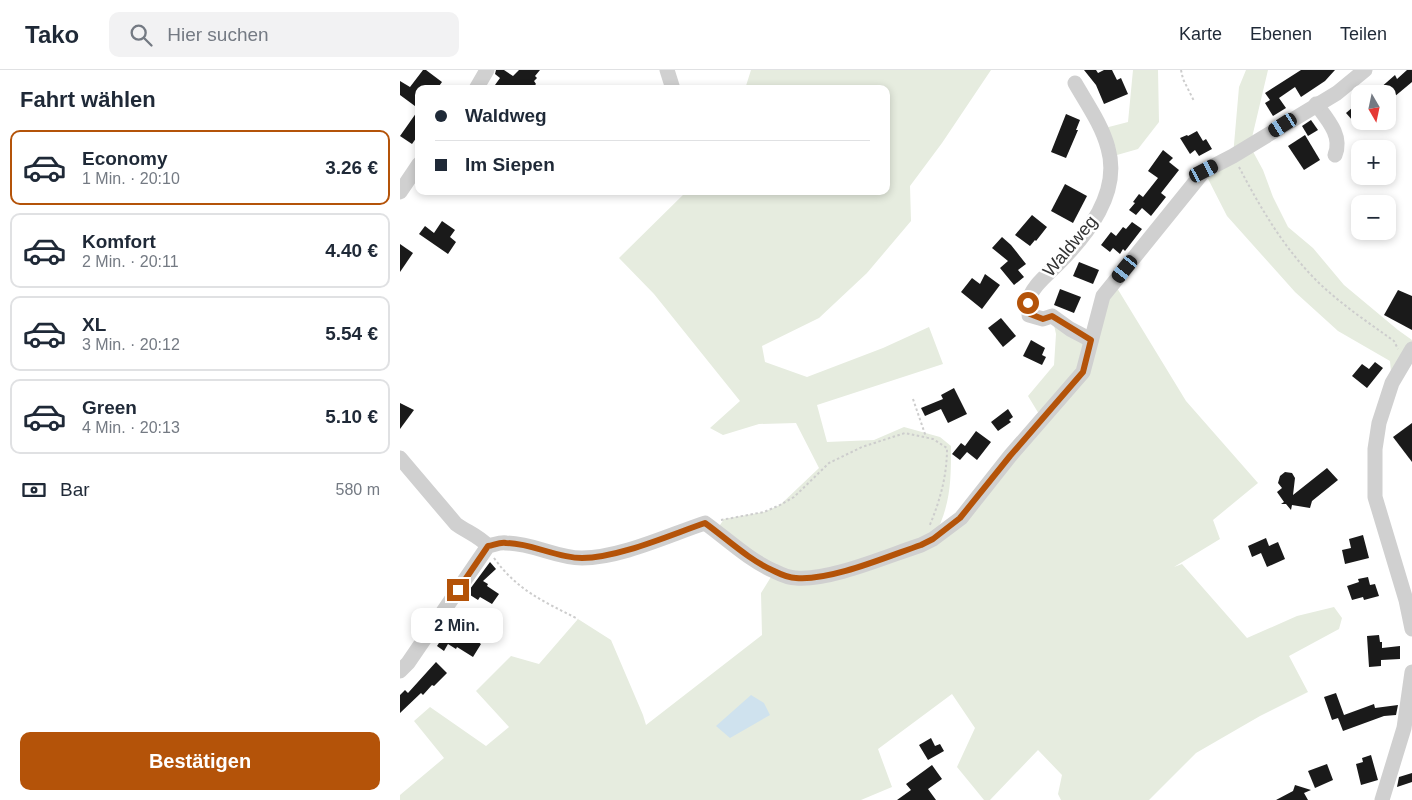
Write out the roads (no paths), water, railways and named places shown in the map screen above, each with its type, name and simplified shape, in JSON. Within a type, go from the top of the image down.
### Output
[{"type":"street","points":[[478,85],[487,70]]},
{"type":"street","points":[[667,70],[672,85]]},
{"type":"street","points":[[400,671],[408,663],[488,546],[505,542],[582,558],[634,548],[705,523],[759,563],[775,572],[794,578],[816,578],[921,545],[933,539],[960,518],[1010,456],[1083,372],[1103,296],[1204,171],[1233,156],[1337,93],[1365,70]]},
{"type":"street","name":"Waldweg","points":[[1075,83],[1101,129],[1108,147],[1110,164],[1109,186],[1104,202],[1086,232],[1042,279],[1028,303],[1030,314],[1043,319],[1052,316],[1091,340]]},
{"type":"street","points":[[1316,104],[1335,132],[1338,141],[1335,155]]},
{"type":"street","points":[[400,192],[415,170]]},
{"type":"street","points":[[1412,349],[1397,373],[1387,397],[1379,423],[1375,449],[1375,498],[1406,600],[1412,629]]},
{"type":"street","points":[[400,458],[456,524],[480,538],[488,546]]},
{"type":"street","points":[[1382,800],[1404,728],[1412,672]]},
{"type":"water","points":[[751,695],[764,703],[770,715],[730,738],[716,726]]}]
